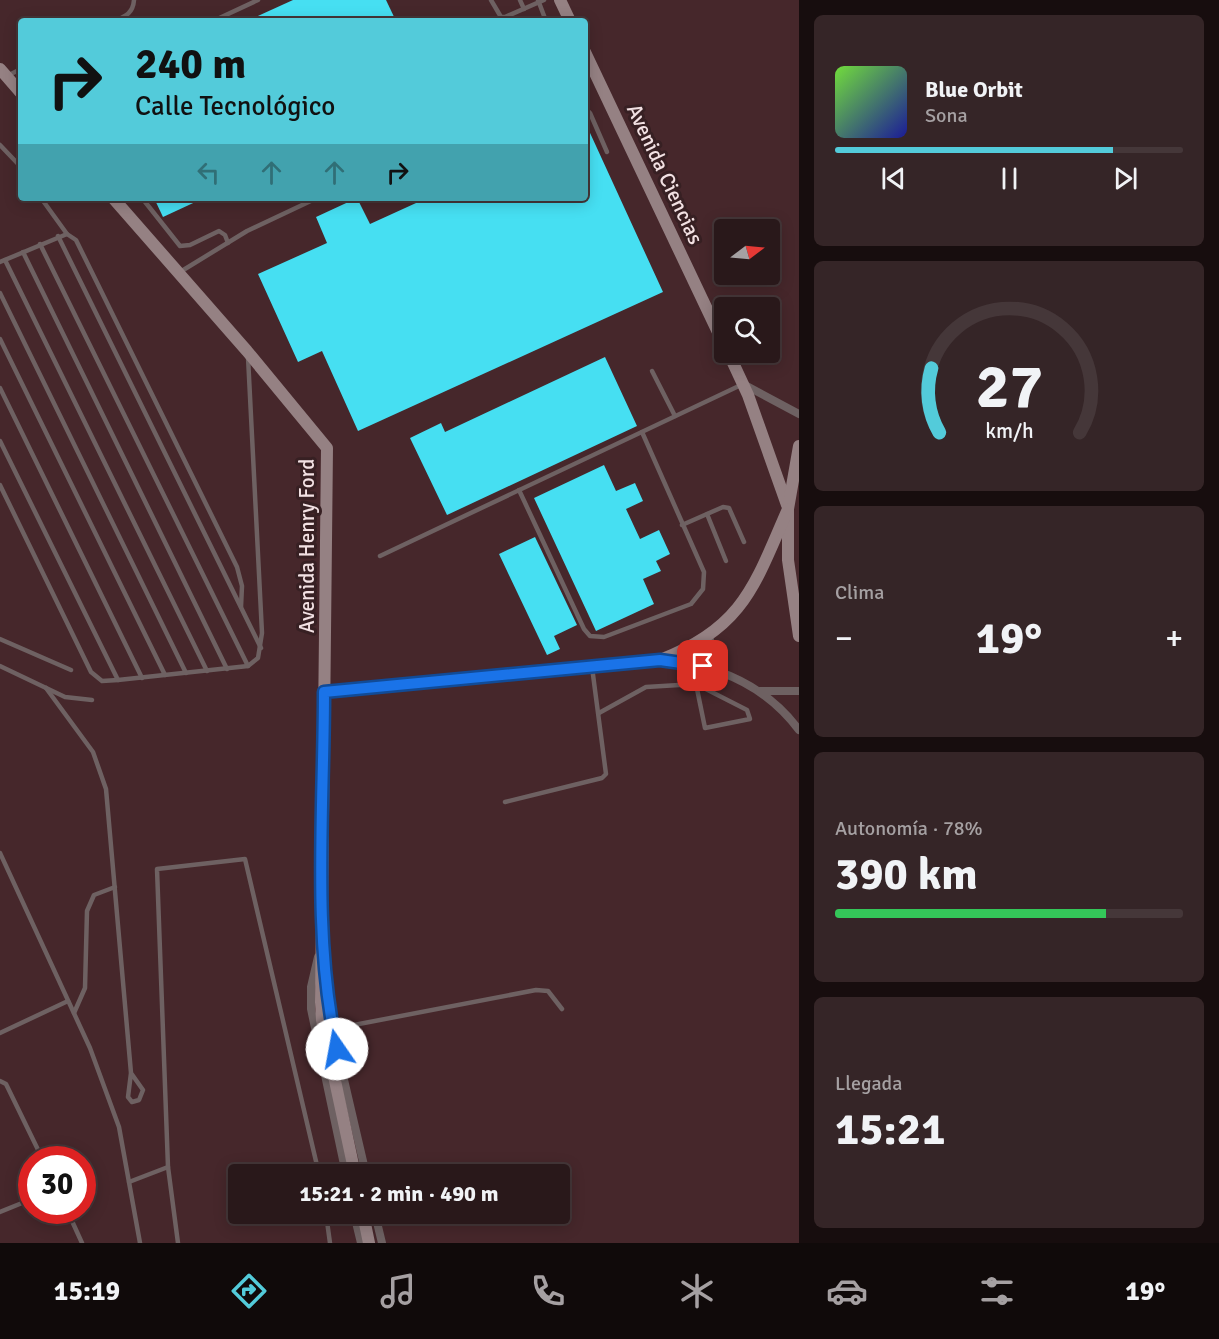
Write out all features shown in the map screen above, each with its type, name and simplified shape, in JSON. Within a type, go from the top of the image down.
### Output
[{"type":"street","points":[[560,0],[569,18]]},
{"type":"street","points":[[3,72],[18,90]]},
{"type":"street","name":"Avenida Ciencias","points":[[590,74],[714,325]]},
{"type":"street","name":"Avenida Henry Ford","points":[[116,201],[247,351],[327,448],[322,1020],[353,1164]]},
{"type":"street","points":[[660,660],[684,651],[709,635],[737,611],[748,598],[788,509],[743,384],[733,363]]},
{"type":"street","points":[[743,384],[799,414]]},
{"type":"street","points":[[799,446],[788,509],[788,560],[799,636]]},
{"type":"street","points":[[709,635],[715,669]]},
{"type":"street","points":[[324,692],[660,660],[691,663],[715,669],[760,691],[786,713],[799,730]]},
{"type":"street","points":[[760,691],[799,691]]},
{"type":"street","name":"Avenida Henry Ford","points":[[323,936],[333,1029],[364,1164]]},
{"type":"street","name":"Avenida Henry Ford","points":[[323,936],[311,987],[311,1009],[344,1164]]},
{"type":"street","points":[[356,1224],[361,1243]]},
{"type":"street","points":[[365,1224],[369,1243]]},
{"type":"street","points":[[377,1224],[381,1243]]},
{"type":"lane","points":[[122,18],[128,15],[133,8],[134,0]]},
{"type":"lane","points":[[219,18],[258,0]]},
{"type":"lane","points":[[491,0],[501,17],[540,1],[545,18]]},
{"type":"lane","points":[[520,0],[524,9]]},
{"type":"lane","points":[[3,72],[18,70]]},
{"type":"lane","points":[[588,111],[607,152]]},
{"type":"lane","points":[[0,145],[18,164]]},
{"type":"lane","points":[[43,201],[81,249],[237,567],[242,586],[241,607]]},
{"type":"lane","points":[[144,201],[180,246],[190,245],[219,231],[225,235],[228,243]]},
{"type":"lane","points":[[178,273],[228,243],[311,201]]},
{"type":"lane","points":[[67,234],[3,261],[207,671]]},
{"type":"lane","points":[[58,236],[261,648]]},
{"type":"lane","points":[[40,244],[248,666]]},
{"type":"lane","points":[[23,252],[227,669]]},
{"type":"lane","points":[[0,293],[186,673]]},
{"type":"lane","points":[[0,339],[165,675]]},
{"type":"lane","points":[[0,485],[91,672],[102,681],[248,666],[258,658],[261,648],[247,351]]},
{"type":"lane","points":[[652,371],[675,416]]},
{"type":"lane","points":[[380,556],[743,384]]},
{"type":"lane","points":[[0,388],[142,678]]},
{"type":"lane","points":[[519,490],[584,629],[597,638],[690,604],[699,597],[704,589],[704,572],[642,432]]},
{"type":"lane","points":[[0,441],[118,680]]},
{"type":"lane","points":[[682,525],[723,507],[729,508],[744,542]]},
{"type":"lane","points":[[707,514],[726,561]]},
{"type":"lane","points":[[0,639],[71,670]]},
{"type":"lane","points":[[0,666],[64,697],[92,700]]},
{"type":"lane","points":[[505,802],[602,778],[606,774],[592,667]]},
{"type":"lane","points":[[599,713],[646,687],[696,684],[747,710],[750,720],[705,728],[696,684]]},
{"type":"lane","points":[[46,688],[93,752],[106,789],[131,1073],[128,1097],[132,1102],[139,1100],[143,1089],[131,1073]]},
{"type":"lane","points":[[0,853],[90,1048],[119,1127],[140,1243]]},
{"type":"lane","points":[[178,1243],[168,1167],[157,869],[245,860],[317,1164]]},
{"type":"lane","points":[[74,1013],[85,988],[87,911],[94,896],[114,887]]},
{"type":"lane","points":[[333,1029],[536,990],[548,991],[562,1009]]},
{"type":"lane","points":[[0,1033],[68,1001]]},
{"type":"lane","points":[[0,1081],[6,1084],[36,1146]]},
{"type":"lane","points":[[129,1182],[168,1167]]},
{"type":"lane","points":[[0,1212],[18,1205]]},
{"type":"lane","points":[[73,1224],[82,1243]]},
{"type":"lane","points":[[327,1224],[330,1243]]},
{"type":"shaded area","points":[[0,0],[799,0],[799,1243],[0,1243]]},
{"type":"building","points":[[293,0],[386,0],[395,18],[254,18]]},
{"type":"building","points":[[588,129],[663,292],[358,431],[322,351],[298,362],[258,274],[327,243],[316,217],[351,201],[358,201],[370,224],[420,201],[588,201]]},
{"type":"building","points":[[155,201],[198,201],[163,217]]},
{"type":"building","points":[[605,357],[637,426],[447,515],[410,438],[441,423],[445,432]]},
{"type":"building","points":[[604,465],[616,491],[635,483],[643,501],[626,509],[640,539],[659,530],[670,554],[656,561],[661,571],[643,579],[654,604],[596,631],[534,498]]},
{"type":"building","points":[[535,537],[577,625],[554,636],[560,649],[547,655],[499,554]]},
{"type":"route","points":[[337,1049],[332,1024],[323,936],[324,692],[660,660],[703,666]]}]
